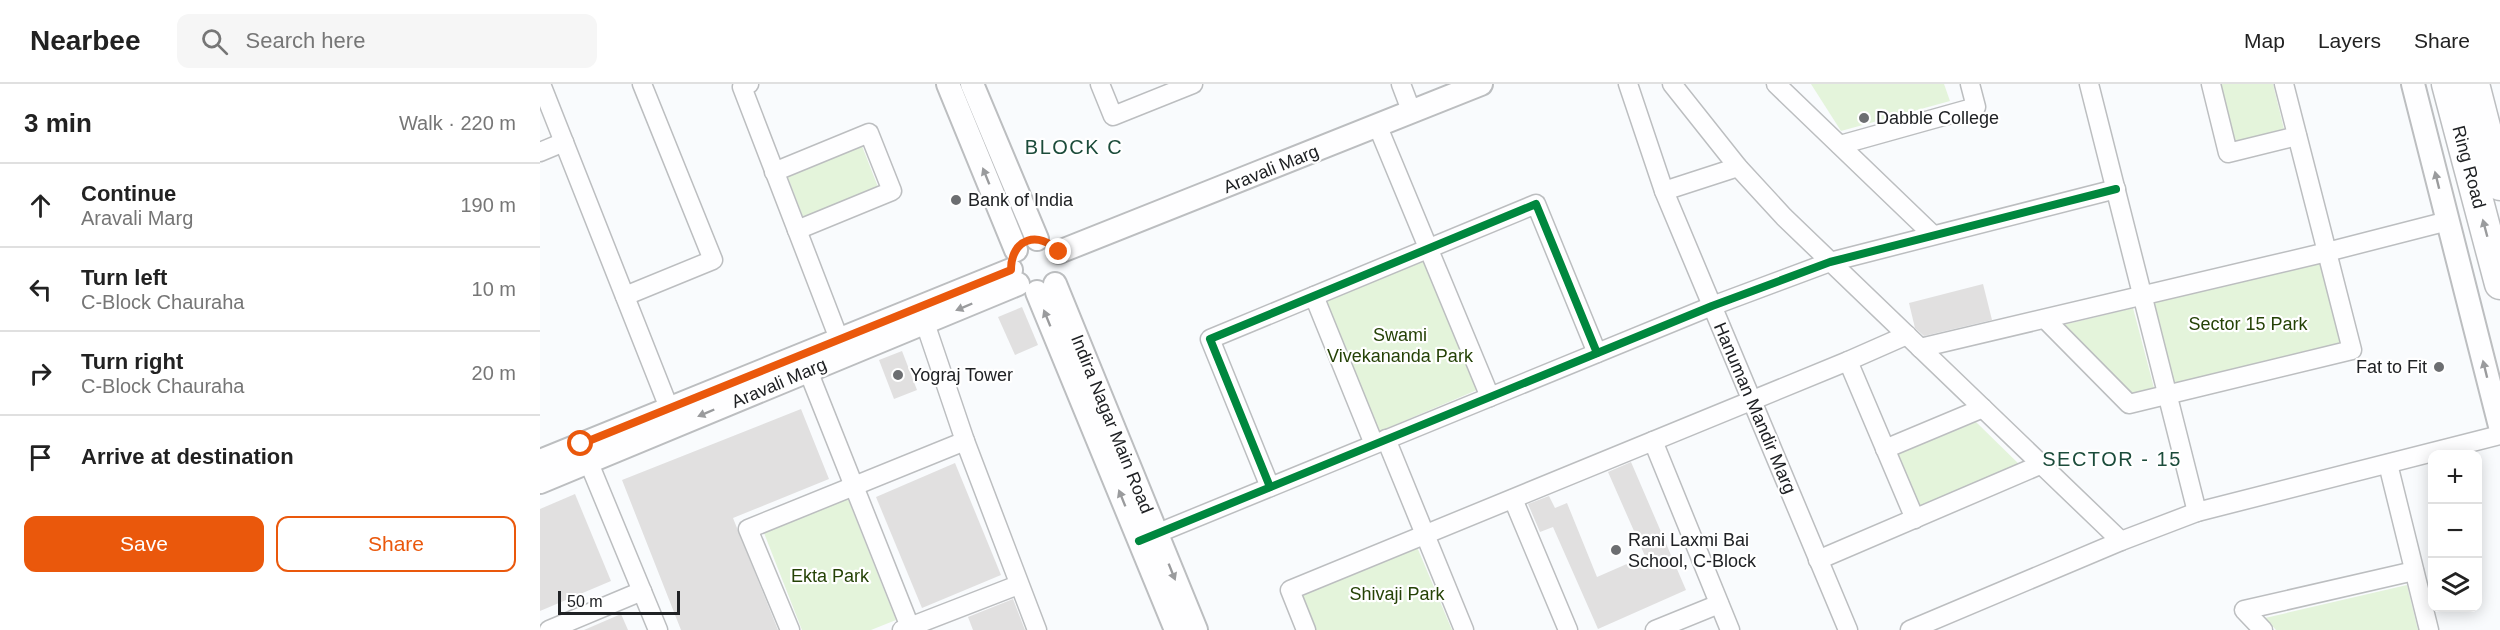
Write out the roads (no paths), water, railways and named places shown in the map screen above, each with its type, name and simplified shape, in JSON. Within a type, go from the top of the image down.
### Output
[{"type":"highway","name":"Ring Road","points":[[2446,84],[2500,284]]},
{"type":"highway","name":"Ring Road","points":[[2474,84],[2500,185]]},
{"type":"street","points":[[541,84],[669,408]]},
{"type":"street","points":[[624,296],[713,260],[642,84]]},
{"type":"street","points":[[749,84],[742,87],[843,347]]},
{"type":"street","name":"Indira Nagar Main Road","points":[[948,84],[1027,276],[1148,537],[1196,630]]},
{"type":"street","points":[[972,84],[1037,239]]},
{"type":"street","points":[[1100,84],[1113,116],[1164,90],[1194,84]]},
{"type":"street","points":[[1401,84],[1412,113]]},
{"type":"street","name":"Aravali Marg","points":[[1059,252],[1378,127],[1481,84]]},
{"type":"street","name":"Hanuman Mandir Marg","points":[[1628,84],[1665,191],[1848,630]]},
{"type":"street","points":[[1672,84],[1738,167],[1784,217],[2121,540]]},
{"type":"street","points":[[1776,84],[1933,235]]},
{"type":"street","points":[[1840,145],[1976,107],[1970,84]]},
{"type":"street","points":[[2089,84],[2197,512]]},
{"type":"street","points":[[2211,84],[2228,153],[2297,136]]},
{"type":"street","points":[[2045,319],[2129,404],[2352,350],[2284,84]]},
{"type":"street","points":[[2413,84],[2500,426]]},
{"type":"street","points":[[1378,127],[1490,397]]},
{"type":"street","points":[[774,172],[869,133],[892,190],[797,230]]},
{"type":"street","points":[[540,152],[564,142]]},
{"type":"street","points":[[1665,191],[1738,167]]},
{"type":"street","points":[[1148,537],[1712,306],[1830,262],[2116,189]]},
{"type":"street","points":[[1270,487],[1210,339],[1536,204],[1597,353]]},
{"type":"street","points":[[1306,630],[1290,590],[1848,361],[1914,341],[2045,319],[2448,221]]},
{"type":"street","points":[[1037,239],[1052,244],[1059,252],[1062,271],[1027,276],[1023,243],[1037,239]]},
{"type":"street","name":"Aravali Marg","points":[[843,347],[925,323],[1027,276]]},
{"type":"street","name":"Aravali Marg","points":[[540,460],[585,453],[843,347],[1027,276]]},
{"type":"street","points":[[1314,296],[1425,535],[1464,630]]},
{"type":"street","points":[[925,323],[965,441],[1037,630]]},
{"type":"street","points":[[1848,361],[1915,519]]},
{"type":"street","points":[[804,363],[854,485],[906,628],[1018,585]]},
{"type":"street","name":"Aravali Marg","points":[[540,482],[585,453],[669,408],[804,363]]},
{"type":"street","points":[[1885,449],[1983,408]]},
{"type":"street","points":[[1910,630],[2121,540],[2197,512],[2500,435]]},
{"type":"street","points":[[790,630],[748,529],[965,441]]},
{"type":"street","points":[[1653,441],[1730,630]]},
{"type":"street","points":[[585,453],[657,630]]},
{"type":"street","points":[[1818,560],[2042,464]]},
{"type":"street","points":[[2388,464],[2429,630]]},
{"type":"street","points":[[1513,499],[1568,630]]},
{"type":"street","name":"Indira Nagar Main Road","points":[[1148,537],[1176,630]]},
{"type":"street","points":[[2263,630],[2244,610],[2414,571]]},
{"type":"street","points":[[549,630],[642,591]]},
{"type":"street","points":[[1655,630],[1719,604]]},
{"type":"place","name":"Dabble College","points":[[1864,118]]},
{"type":"place","name":"Bank of India","points":[[956,200]]},
{"type":"place","name":"Fat to Fit","points":[[2439,367]]},
{"type":"place","name":"Yograj Tower","points":[[898,375]]},
{"type":"place","name":"Rani Laxmi Bai School, C-Block","points":[[1616,550]]},
{"type":"district","name":"BLOCK C","points":[[1074,147]]},
{"type":"district","name":"SECTOR - 15","points":[[2112,459]]},
{"type":"park label","name":"Sector 15 Park","points":[[2248,324]]},
{"type":"park label","name":"Swami Vivekananda Park","points":[[1400,345]]},
{"type":"park label","name":"Ekta Park","points":[[830,576]]},
{"type":"park label","name":"Shivaji Park","points":[[1397,594]]}]
